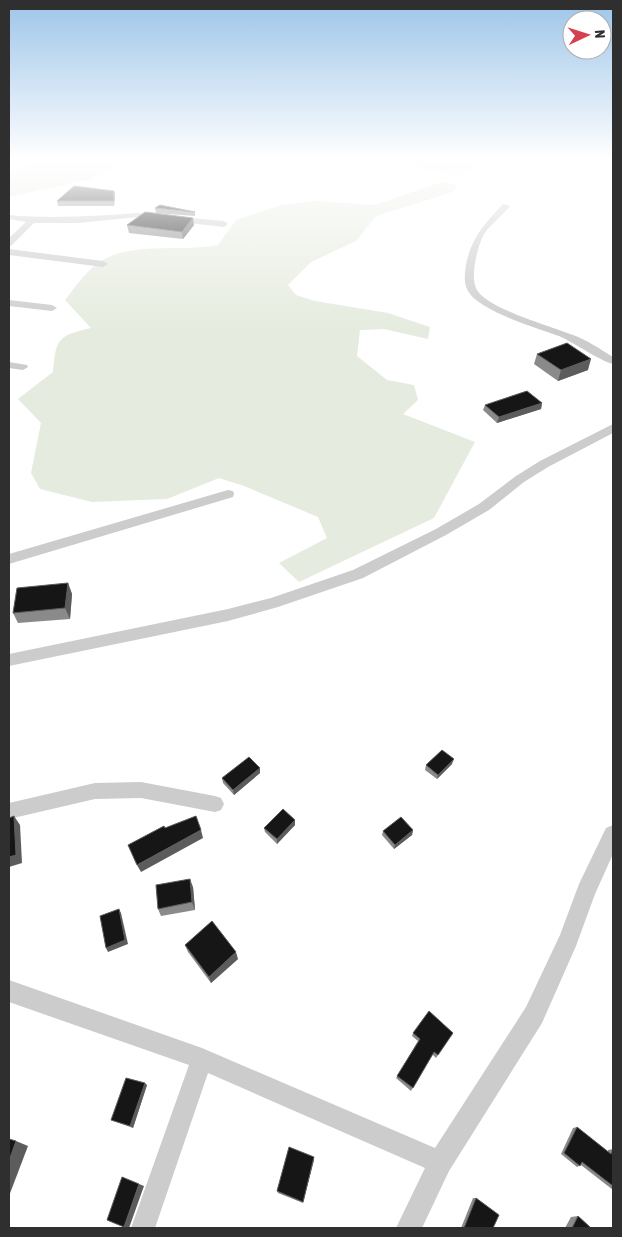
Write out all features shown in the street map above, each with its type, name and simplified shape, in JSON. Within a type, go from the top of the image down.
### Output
[{"type":"street","points":[[15,218],[32,220],[110,218]]},
{"type":"street","points":[[164,218],[224,224]]},
{"type":"street","points":[[495,218],[479,234],[474,245],[469,279],[472,291],[480,299],[495,307],[570,337],[593,348],[613,361]]},
{"type":"street","points":[[9,243],[32,220]]},
{"type":"street","points":[[9,252],[103,264]]},
{"type":"street","points":[[9,302],[52,308]]},
{"type":"street","points":[[9,365],[23,367]]},
{"type":"street","points":[[9,660],[228,616],[358,574],[441,532],[484,507],[520,479],[544,464],[613,428]]},
{"type":"street","points":[[9,560],[228,494]]},
{"type":"street","points":[[9,811],[96,791],[141,790],[215,804]]},
{"type":"street","points":[[409,1228],[440,1162],[534,1015],[569,939],[586,890],[613,834]]},
{"type":"street","points":[[9,991],[202,1059],[440,1162]]},
{"type":"street","points":[[143,1228],[202,1059]]},
{"type":"shaded area","points":[[243,218],[375,218],[356,241],[311,262],[288,285],[296,295],[315,301],[388,313],[430,327],[428,339],[384,329],[360,330],[357,356],[387,380],[414,385],[418,400],[403,414],[475,442],[434,518],[299,582],[279,563],[327,538],[318,517],[244,486],[219,478],[167,499],[92,502],[40,489],[31,473],[41,423],[18,399],[53,372],[55,352],[60,341],[71,334],[91,328],[65,300],[92,268],[115,254],[128,251],[218,245],[236,220]]},
{"type":"building","points":[[137,218],[193,218],[182,232],[127,225]]},
{"type":"building","points":[[567,343],[591,359],[561,370],[537,354]]},
{"type":"building","points":[[527,391],[542,403],[499,417],[485,405]]},
{"type":"building","points":[[68,583],[65,608],[13,613],[17,588]]},
{"type":"building","points":[[442,750],[454,759],[438,775],[426,765]]},
{"type":"building","points":[[249,757],[260,768],[233,790],[222,778]]},
{"type":"building","points":[[283,809],[295,820],[277,839],[264,828]]},
{"type":"building","points":[[14,816],[16,855],[9,857],[9,818]]},
{"type":"building","points":[[196,816],[201,830],[137,865],[128,845],[164,826],[165,828]]},
{"type":"building","points":[[401,817],[413,830],[395,845],[383,831]]},
{"type":"building","points":[[190,879],[192,902],[158,909],[156,885]]},
{"type":"building","points":[[119,909],[125,940],[106,948],[100,916]]},
{"type":"building","points":[[212,921],[236,952],[209,977],[185,945]]},
{"type":"building","points":[[429,1011],[453,1033],[438,1055],[434,1052],[413,1088],[397,1076],[420,1039],[413,1033]]},
{"type":"building","points":[[126,1078],[145,1083],[130,1126],[111,1120]]},
{"type":"building","points":[[577,1127],[611,1154],[613,1149],[613,1186],[582,1162],[580,1166],[564,1153]]},
{"type":"building","points":[[9,1139],[16,1141],[9,1161]]},
{"type":"building","points":[[289,1147],[314,1157],[303,1202],[277,1191]]},
{"type":"building","points":[[122,1177],[139,1184],[124,1227],[107,1220]]},
{"type":"building","points":[[476,1198],[499,1215],[493,1228],[464,1228]]},
{"type":"building","points":[[578,1216],[591,1228],[572,1228]]}]
